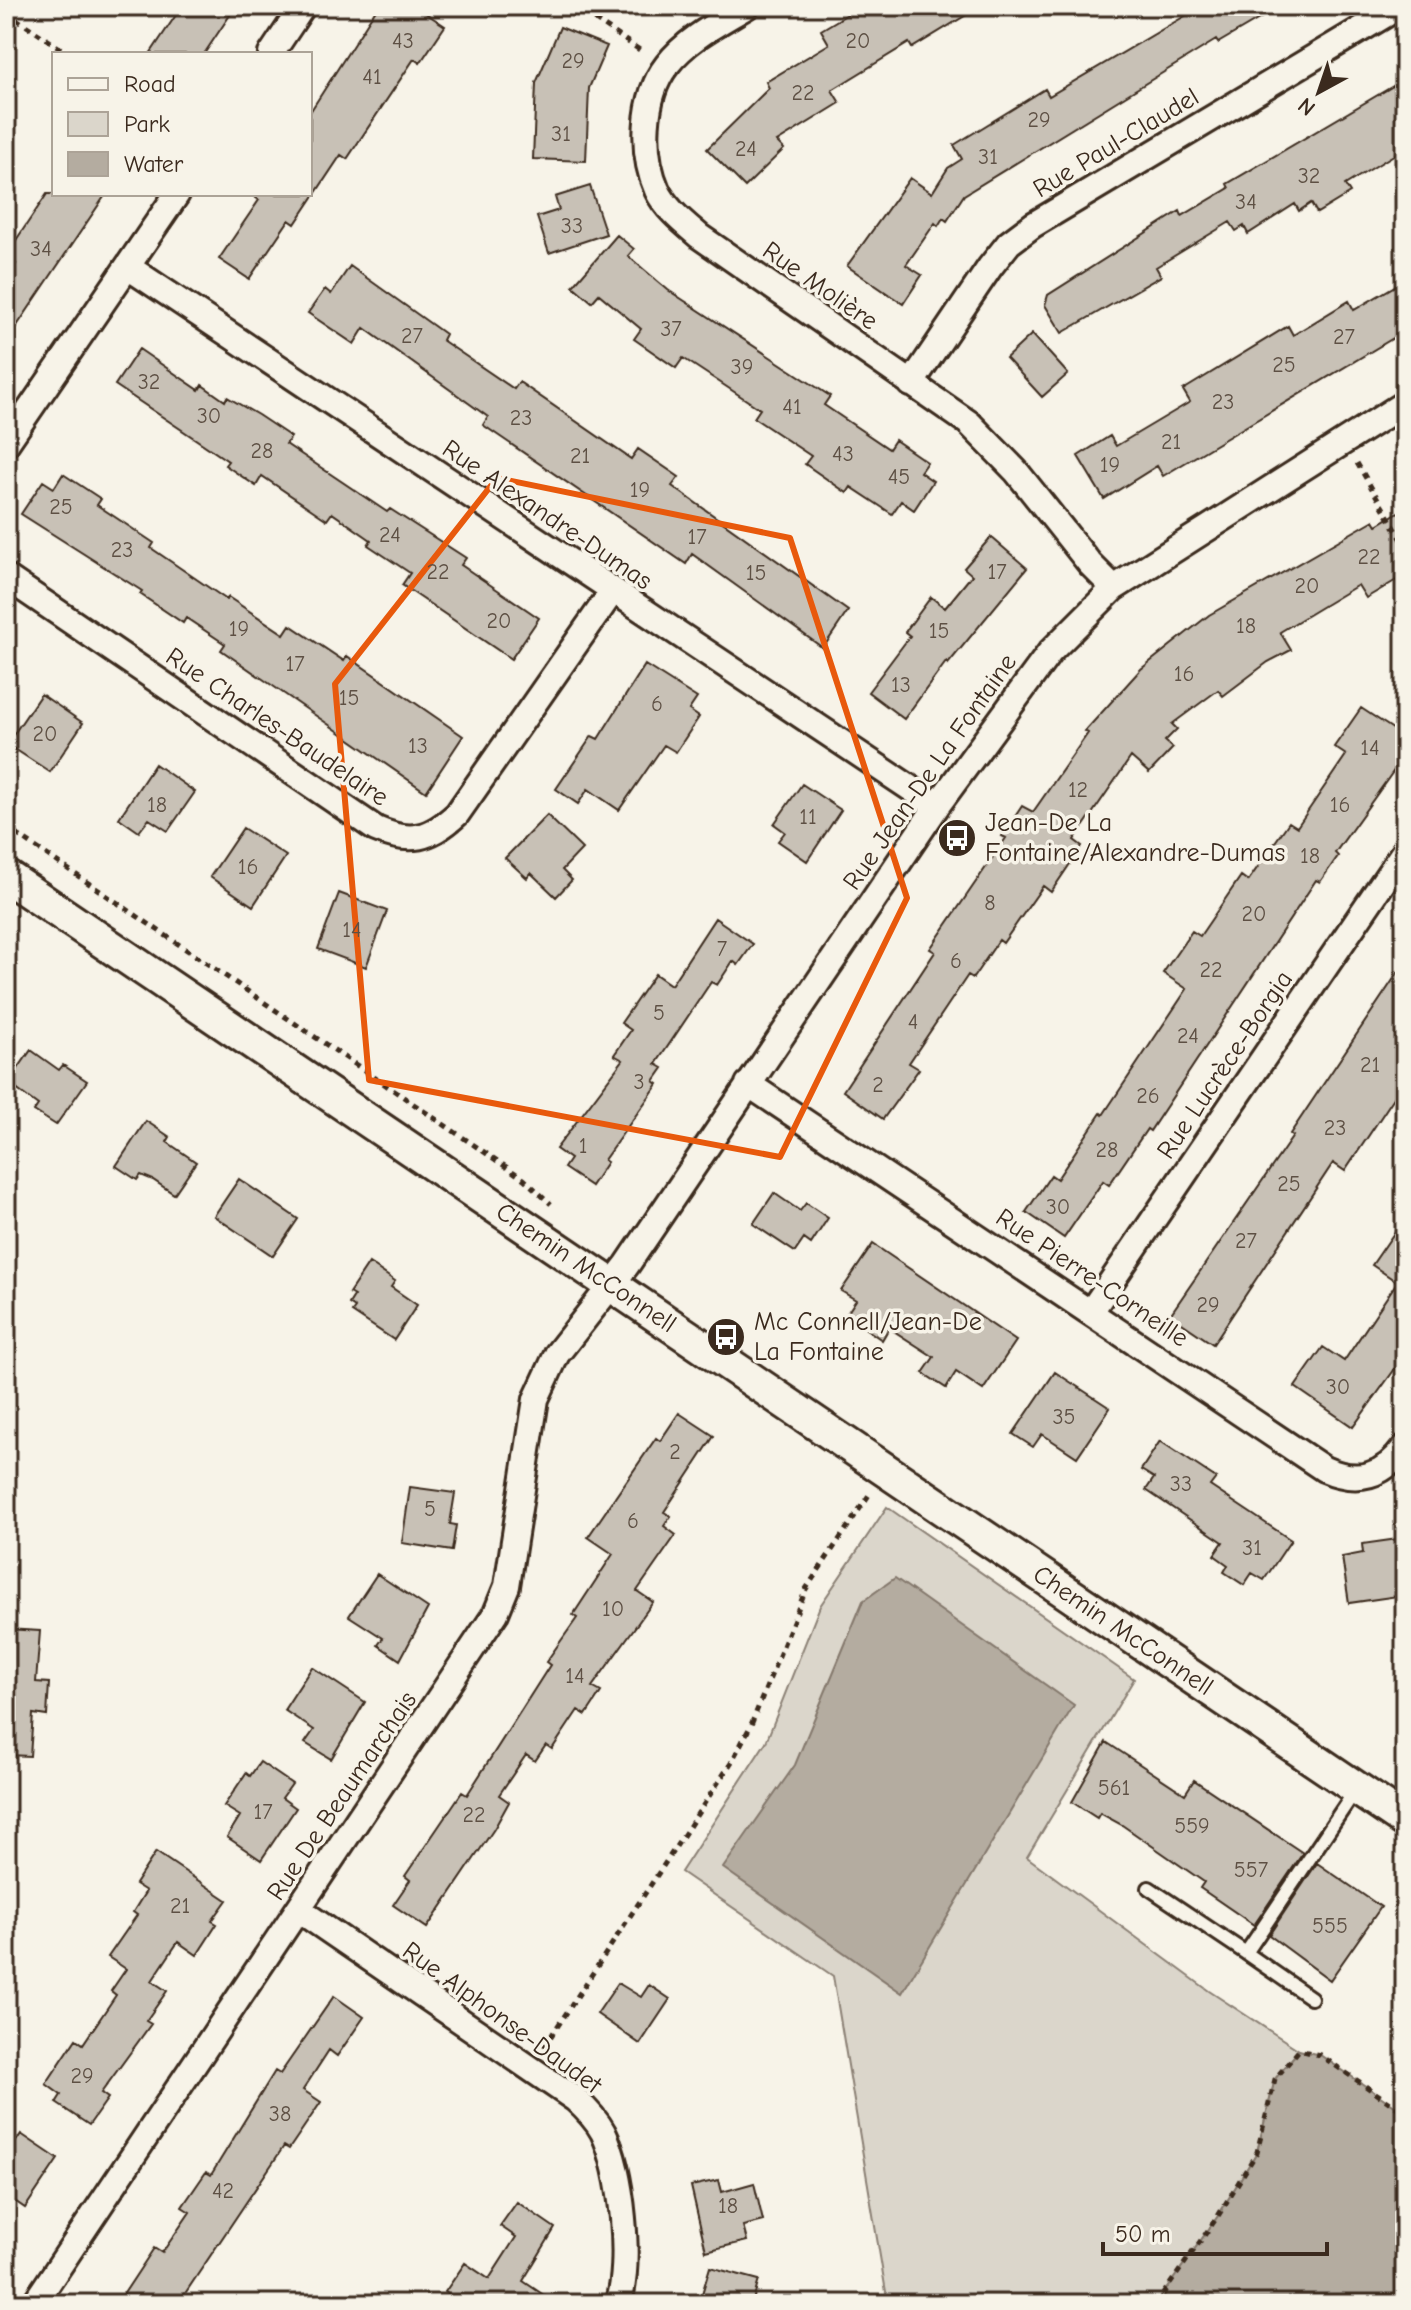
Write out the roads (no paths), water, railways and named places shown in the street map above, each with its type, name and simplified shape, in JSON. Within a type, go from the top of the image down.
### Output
[{"type":"street","points":[[272,52],[303,6]]},
{"type":"street","name":"Rue Molière","points":[[747,6],[702,33],[665,67],[654,92],[646,138],[649,164],[658,192],[676,217],[699,236],[969,423],[1016,471],[1090,564],[1114,588]]},
{"type":"street","name":"Rue Paul-Claudel","points":[[911,384],[1009,243],[1033,225],[1400,6]]},
{"type":"street","points":[[6,444],[176,196]]},
{"type":"street","name":"Rue Alexandre-Dumas","points":[[128,267],[937,806]]},
{"type":"street","name":"Rue Jean-De La Fontaine","points":[[611,1285],[937,806],[1050,652],[1114,588],[1405,403]]},
{"type":"street","name":"Rue Charles-Baudelaire","points":[[6,577],[376,829],[397,838],[420,839],[439,830],[457,814],[612,592]]},
{"type":"street","name":"Rue Lucrèce-Borgia","points":[[1092,1310],[1405,850]]},
{"type":"street","name":"Chemin McConnell","points":[[6,876],[1405,1821]]},
{"type":"street","name":"Rue Pierre-Corneille","points":[[748,1084],[1092,1310],[1324,1469],[1343,1477],[1367,1477],[1386,1469],[1405,1447]]},
{"type":"street","name":"Rue De Beaumarchais","points":[[34,2304],[496,1613],[507,1586],[536,1399],[557,1354],[611,1285]]},
{"type":"street","name":"Rue Alphonse-Daudet","points":[[299,1910],[530,2068],[590,2113],[612,2154],[627,2258],[625,2285],[618,2304]]},
{"type":"lane","points":[[1246,1953],[1357,1788]]},
{"type":"lane","points":[[1149,1888],[1311,1998]]},
{"type":"water","points":[[895,1578],[1074,1705],[902,1993],[723,1868],[795,1765],[863,1601]]},
{"type":"water","points":[[1299,2050],[1320,2055],[1405,2113],[1405,2304],[1156,2304],[1218,2216],[1257,2152],[1275,2079]]},
{"type":"place","name":"Jean-De La Fontaine/Alexandre-Dumas","points":[[957,838]]},
{"type":"place","name":"Mc Connell/Jean-De La Fontaine","points":[[726,1337]]}]
